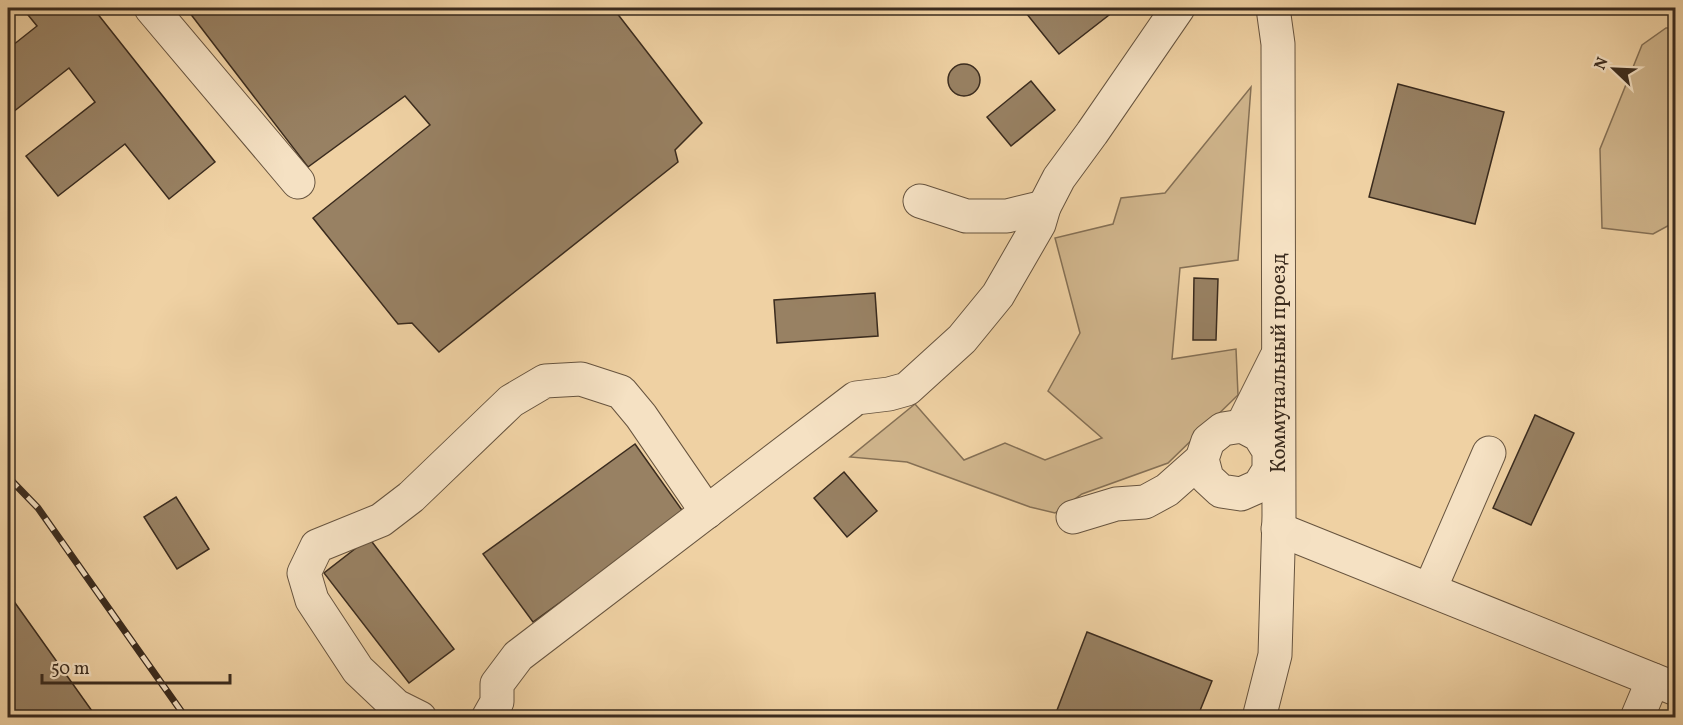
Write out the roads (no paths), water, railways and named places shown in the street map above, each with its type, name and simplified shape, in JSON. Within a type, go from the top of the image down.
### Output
[{"type":"street","points":[[151,8],[298,182]]},
{"type":"street","points":[[488,717],[497,702],[497,684],[518,656],[856,398],[907,389],[962,339],[998,296],[1021,259],[1059,178],[1178,8]]},
{"type":"street","name":"Коммунальный проезд","points":[[1259,717],[1275,655],[1278,522],[1278,44],[1273,8]]},
{"type":"street","points":[[920,201],[966,216],[1007,216],[1044,207]]},
{"type":"street","points":[[1242,426],[1278,354]]},
{"type":"street","points":[[420,717],[396,706],[358,670],[312,600],[304,573],[317,546],[381,520],[411,496],[511,401],[545,381],[581,379],[621,392],[641,416],[707,512]]},
{"type":"street","points":[[1073,517],[1116,504],[1145,502],[1167,490],[1202,459],[1208,441],[1223,429],[1242,426],[1259,435],[1269,451],[1269,470],[1259,486],[1241,494],[1221,491],[1207,478],[1202,459]]},
{"type":"street","points":[[1430,589],[1489,453]]},
{"type":"street","points":[[1259,486],[1264,500],[1278,522],[1430,589],[1664,684],[1637,717]]},
{"type":"railway","points":[[8,477],[38,508],[186,718]]}]
